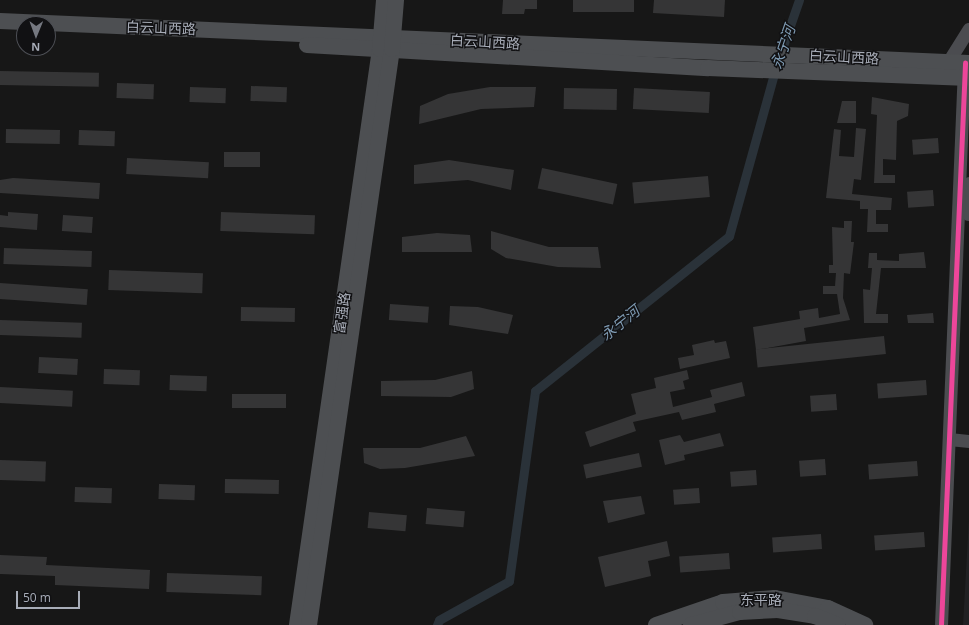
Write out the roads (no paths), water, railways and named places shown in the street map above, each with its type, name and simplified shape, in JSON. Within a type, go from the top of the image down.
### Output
[{"type":"main road","name":"富强路","points":[[309,625],[386,43],[384,0]]},
{"type":"main road","name":"富强路","points":[[297,625],[386,43],[396,0]]},
{"type":"main road","name":"白云山西路","points":[[0,21],[758,62],[814,71],[967,70]]},
{"type":"main road","points":[[0,31],[16,32]]},
{"type":"main road","name":"白云山西路","points":[[56,33],[386,43]]},
{"type":"main road","name":"白云山西路","points":[[758,62],[815,55],[948,62],[967,70]]},
{"type":"main road","name":"东平路","points":[[656,625],[723,602],[775,598],[828,608],[865,625]]},
{"type":"main road","name":"东平路","points":[[691,625],[740,612],[778,610],[815,616],[837,625]]},
{"type":"street","points":[[948,62],[969,29]]},
{"type":"street","points":[[941,625],[958,440],[967,70]]},
{"type":"street","points":[[947,625],[958,440],[969,184]]},
{"type":"waterway","name":"永宁河","points":[[437,625],[439,620],[509,581],[535,391],[729,236],[777,63],[799,0]]}]
